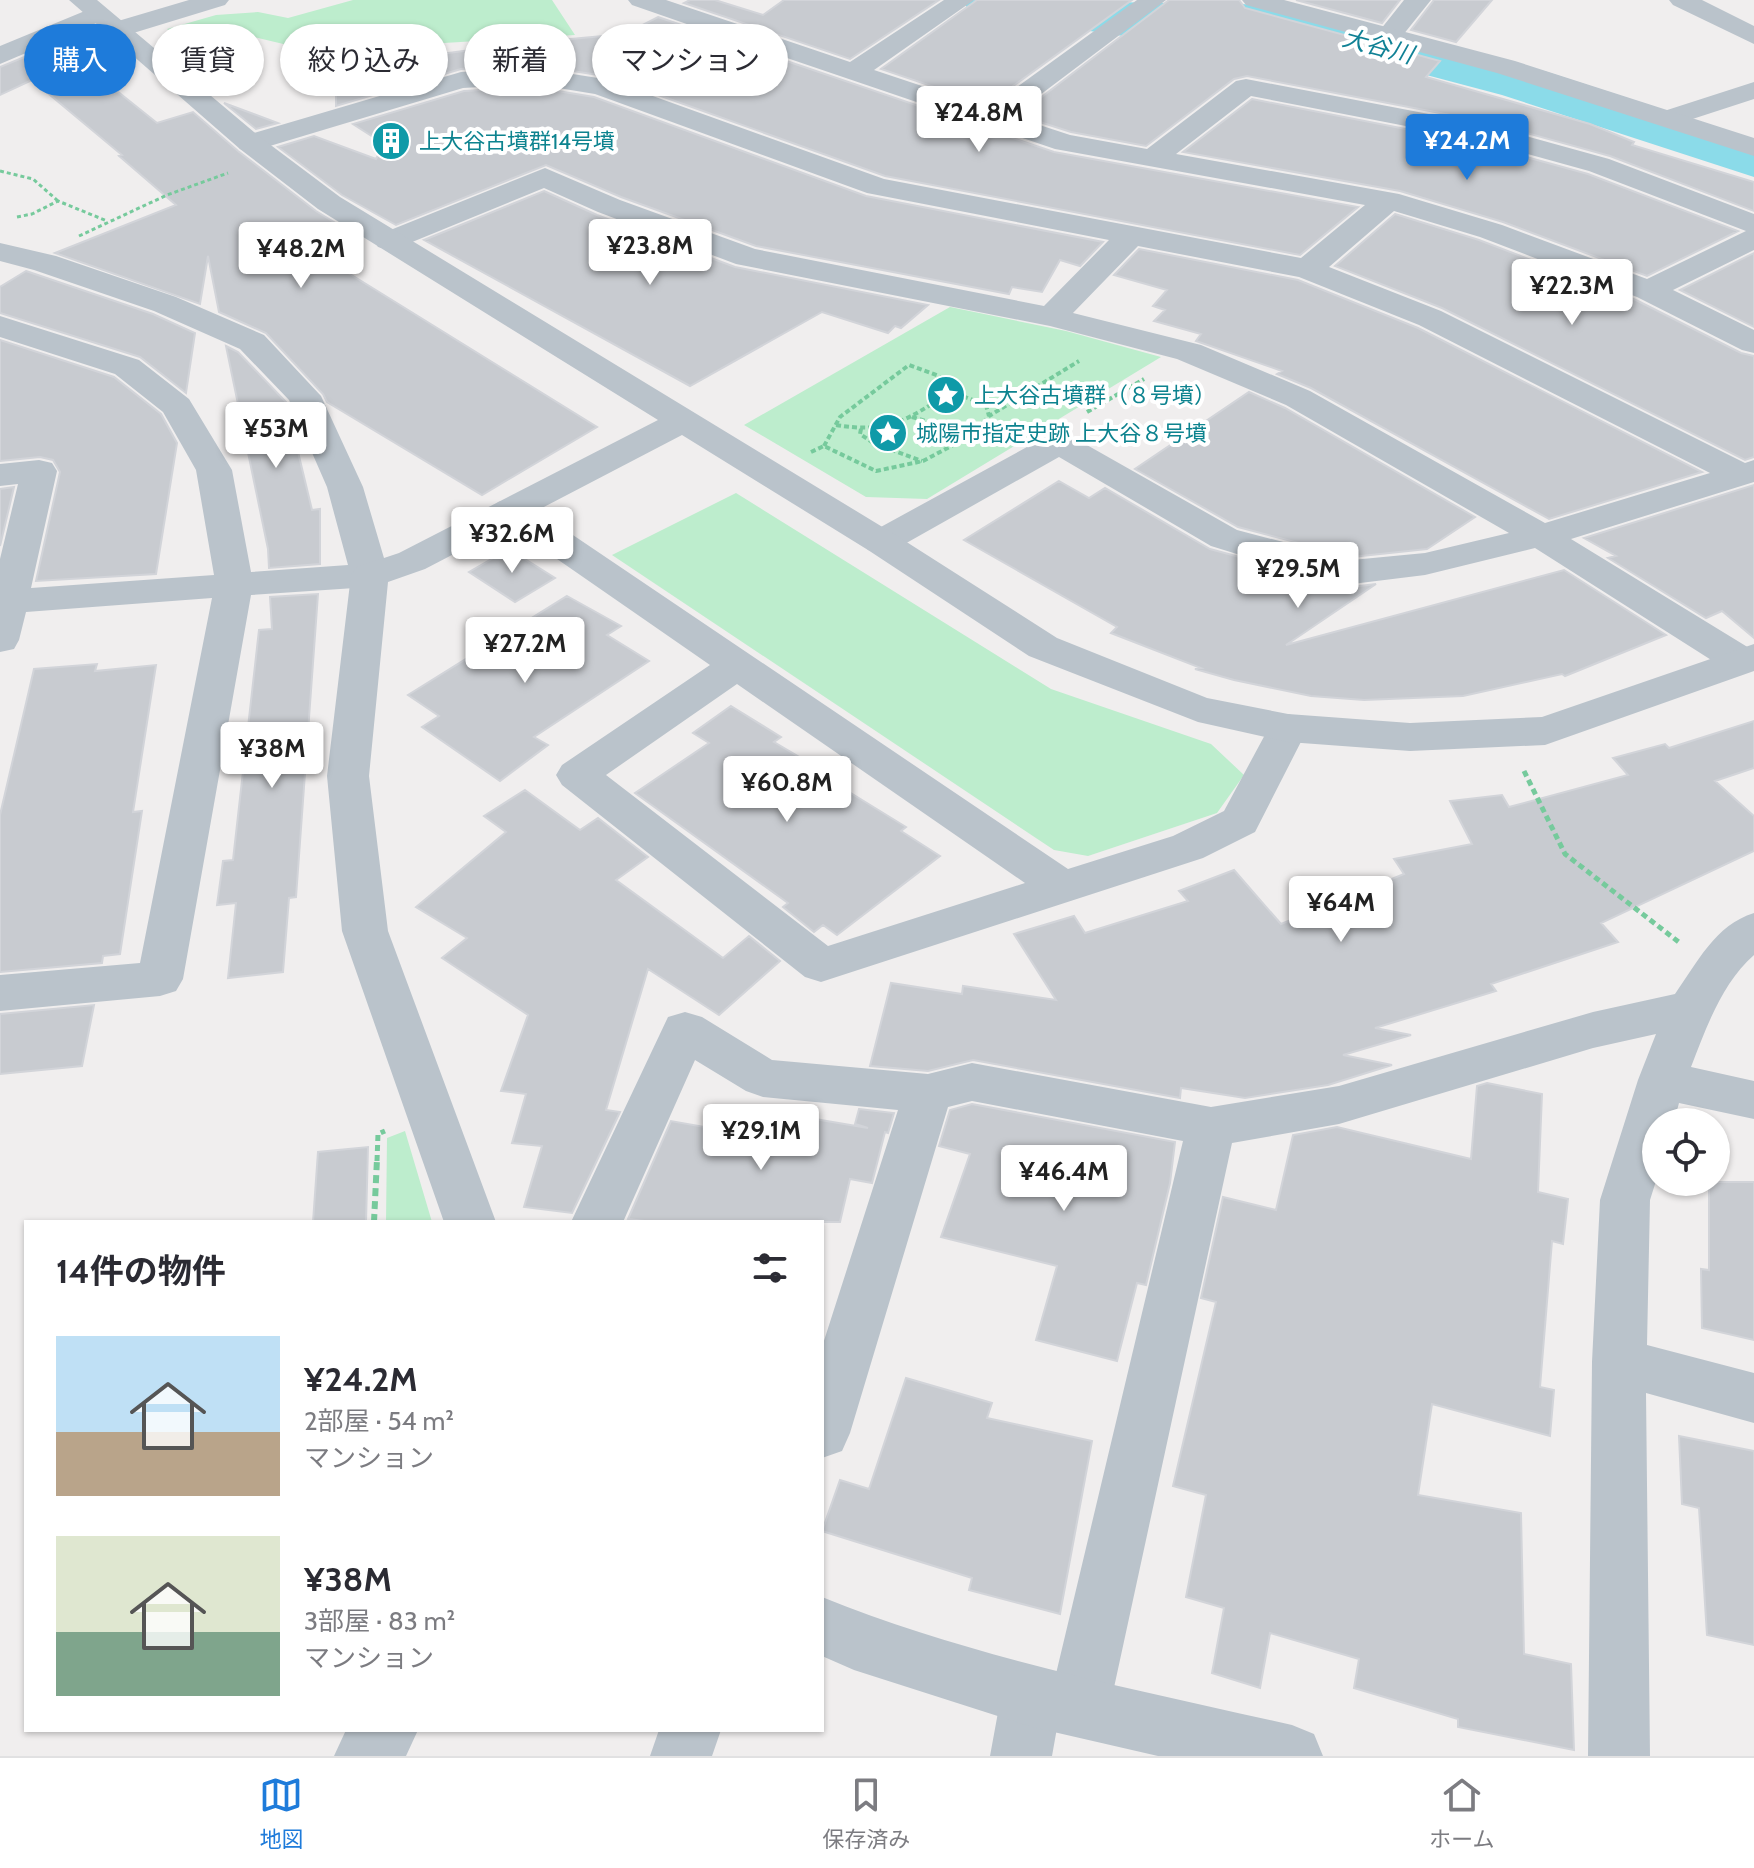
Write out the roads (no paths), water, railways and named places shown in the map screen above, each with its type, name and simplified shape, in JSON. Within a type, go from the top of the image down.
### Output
[{"type":"street","points":[[0,56],[99,15],[216,0]]},
{"type":"street","points":[[641,0],[712,24]]},
{"type":"street","points":[[1255,0],[1390,34],[1671,118],[1754,147]]},
{"type":"street","points":[[1390,34],[1418,0]]},
{"type":"street","points":[[1682,0],[1754,36]]},
{"type":"street","points":[[851,73],[957,3]]},
{"type":"street","points":[[990,119],[1135,13]]},
{"type":"street","points":[[99,15],[244,156],[329,203],[681,422],[881,542],[1043,647],[1198,709],[1288,728],[1410,737],[1545,731],[1748,659]]},
{"type":"street","points":[[788,51],[1065,143],[1389,200],[1491,231],[1648,290],[1754,343]]},
{"type":"street","points":[[244,156],[461,80],[534,76],[592,86]]},
{"type":"street","points":[[1153,158],[1246,87],[1476,131],[1599,165],[1754,224]]},
{"type":"street","points":[[1671,118],[1754,90]]},
{"type":"street","points":[[625,96],[877,187],[1307,269],[1430,318],[1747,472]]},
{"type":"street","points":[[389,241],[545,177],[609,206],[747,257],[1051,317],[1189,352],[1298,398],[1541,536],[1748,659]]},
{"type":"street","points":[[1307,269],[1389,200]]},
{"type":"street","points":[[1051,317],[1132,235]]},
{"type":"street","points":[[1648,290],[1754,238]]},
{"type":"street","points":[[0,252],[45,263],[165,304],[252,342],[304,396],[345,487],[370,575],[348,776],[365,931],[469,1220]]},
{"type":"street","points":[[0,326],[127,367],[177,406],[214,470],[234,584],[160,979],[0,993]]},
{"type":"street","points":[[5,601],[370,575],[412,561],[681,422]]},
{"type":"street","points":[[881,542],[1059,443],[1224,538],[1352,572],[1425,564],[1541,536],[1747,472]]},
{"type":"street","points":[[0,475],[39,471],[5,601],[0,640]]},
{"type":"street","points":[[511,510],[1062,887]]},
{"type":"street","points":[[737,665],[577,775],[821,965],[1188,847],[1240,821],[1288,728]]},
{"type":"street","points":[[1619,1756],[1619,1362],[1625,1200],[1662,1080],[1703,989],[1729,951],[1754,930]]},
{"type":"street","points":[[598,1220],[685,1030],[763,1078],[928,1093],[972,1082],[1211,1127],[1339,1105],[1593,1030],[1703,989]]},
{"type":"street","points":[[1662,1080],[1754,1100]]},
{"type":"street","points":[[824,1427],[928,1093]]},
{"type":"street","points":[[1021,1756],[1056,1701],[1211,1127]]},
{"type":"street","points":[[1619,1362],[1754,1398]]},
{"type":"street","points":[[824,1627],[854,1640],[1056,1701],[1292,1756]]},
{"type":"street","points":[[359,1732],[364,1756]]},
{"type":"street","points":[[364,1756],[385,1732]]},
{"type":"street","points":[[681,1756],[689,1732]]},
{"type":"waterway","name":"大谷川","points":[[989,0],[1130,20],[1243,21],[1315,29],[1523,83],[1754,159]]},
{"type":"place","name":"上大谷古墳群14号墳","points":[[391,141]]},
{"type":"place","name":"上大谷古墳群（８号墳）","points":[[946,395]]},
{"type":"place","name":"城陽市指定史跡 上大谷８号墳","points":[[888,433]]}]
